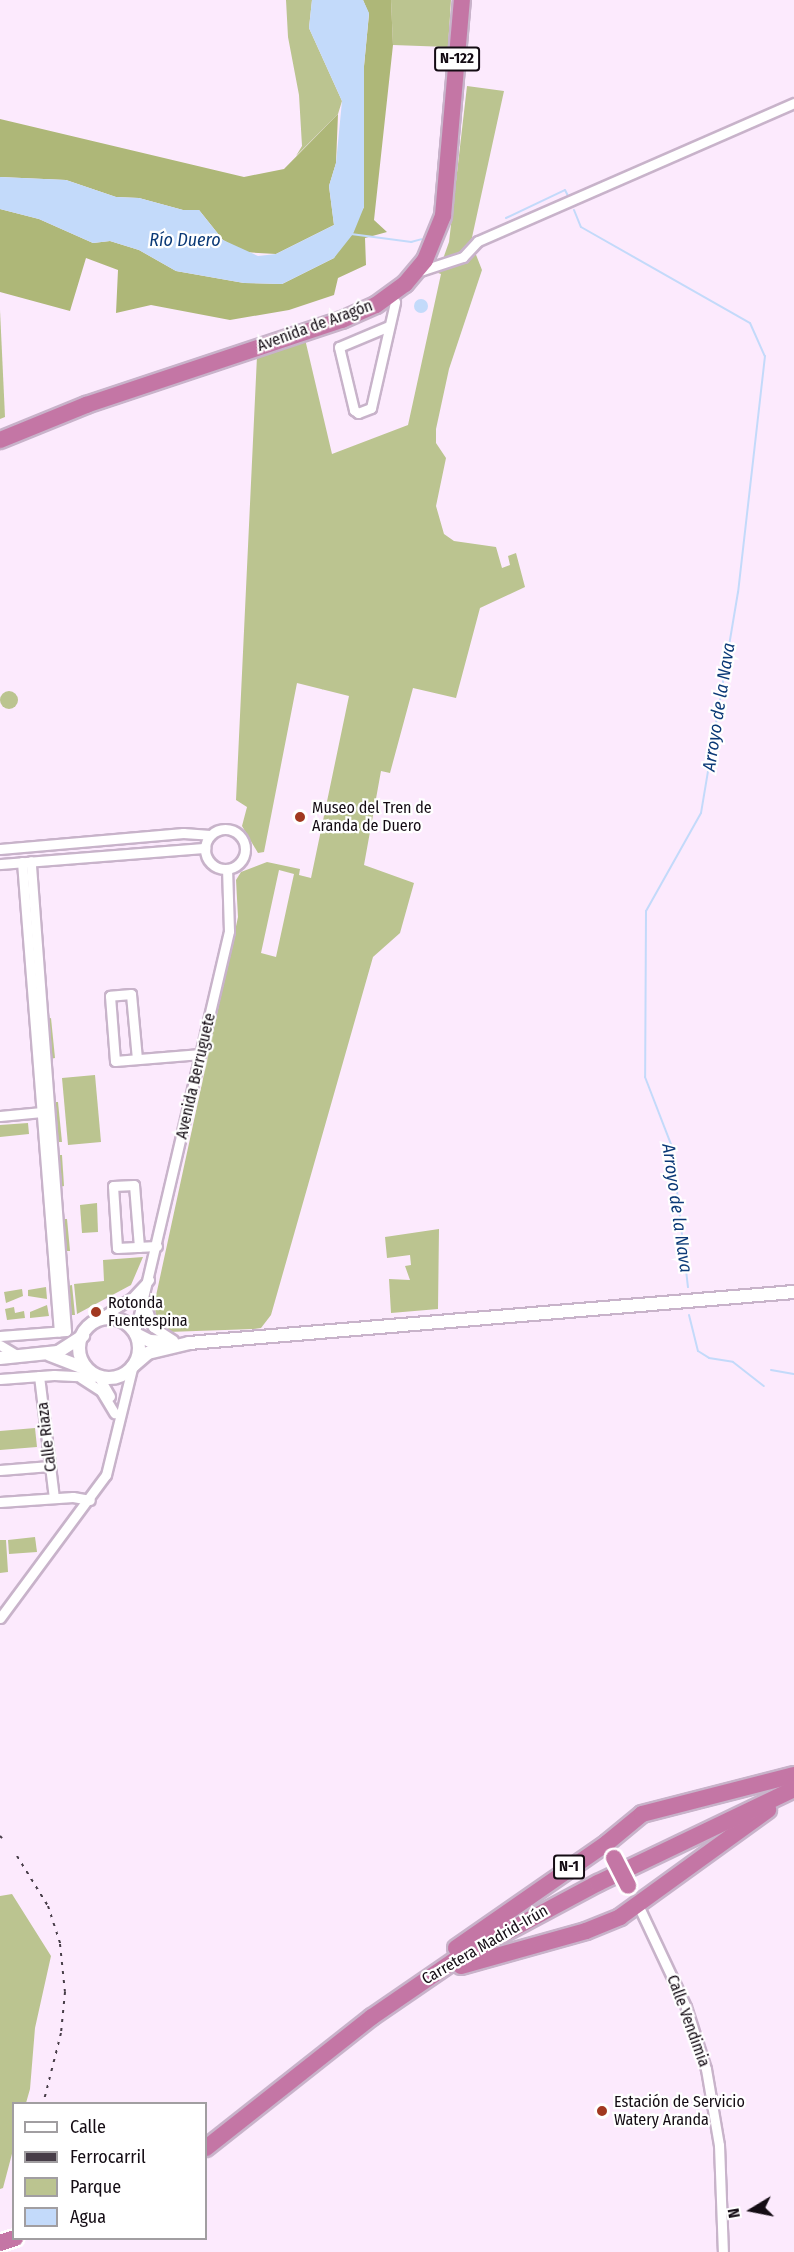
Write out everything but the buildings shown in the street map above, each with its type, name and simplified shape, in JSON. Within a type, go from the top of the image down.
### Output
[{"type":"highway","name":"Avenida de Aragón","points":[[0,440],[86,405],[342,320],[376,305],[417,272],[436,241],[443,216],[462,0]]},
{"type":"highway","name":"Avenida de Aragón","points":[[0,451],[86,405]]},
{"type":"highway","name":"N-1","points":[[372,2017],[416,1976],[611,1851],[642,1814],[663,1806],[794,1775]]},
{"type":"highway","name":"Carretera Madrid-Irún","points":[[207,2147],[420,1982],[487,1942],[794,1789]]},
{"type":"highway","name":"N-1","points":[[372,2017],[473,1960],[586,1931],[638,1905],[712,1848],[794,1797]]},
{"type":"highway","points":[[611,1851],[638,1905]]},
{"type":"street","points":[[417,272],[463,256],[478,241],[794,103]]},
{"type":"street","points":[[389,326],[339,347],[354,410],[364,413],[371,408],[395,302]]},
{"type":"street","points":[[342,320],[351,341]]},
{"type":"street","points":[[0,849],[183,833],[210,835],[225,828],[242,837],[244,857],[227,869],[211,864],[205,848],[210,835]]},
{"type":"street","points":[[0,864],[205,848]]},
{"type":"street","points":[[0,1336],[62,1332],[27,861]]},
{"type":"street","name":"Avenida Berruguete","points":[[136,1333],[146,1298],[229,931],[227,869]]},
{"type":"street","points":[[137,1059],[131,994],[110,996],[115,1061],[201,1054]]},
{"type":"street","points":[[0,1116],[44,1108]]},
{"type":"street","points":[[139,1247],[134,1185],[113,1186],[117,1248],[139,1247],[157,1246]]},
{"type":"street","points":[[0,1358],[43,1354],[67,1348],[83,1336],[100,1318],[132,1299],[149,1280]]},
{"type":"street","points":[[100,1318],[121,1319],[136,1333],[150,1341],[185,1343],[794,1292]]},
{"type":"street","points":[[146,1298],[153,1327],[168,1339],[185,1343]]},
{"type":"street","points":[[0,1618],[90,1500],[106,1475],[133,1367],[136,1333]]},
{"type":"street","points":[[80,1372],[83,1336]]},
{"type":"street","points":[[0,1379],[80,1372],[97,1378],[117,1378],[148,1353],[185,1343]]},
{"type":"street","points":[[0,1345],[18,1356]]},
{"type":"street","points":[[43,1354],[66,1358],[101,1391],[114,1413]]},
{"type":"street","name":"Calle Riaza","points":[[39,1376],[54,1498]]},
{"type":"street","points":[[97,1378],[114,1413],[117,1429]]},
{"type":"street","points":[[0,1470],[50,1466]]},
{"type":"street","points":[[0,1502],[54,1498],[90,1500]]},
{"type":"street","name":"Calle Vendimia","points":[[638,1905],[686,2007],[706,2069],[719,2145],[723,2252]]},
{"type":"green space","points":[[286,0],[312,0],[309,28],[342,101],[338,114],[296,156],[302,146],[299,95],[288,37]]},
{"type":"green space","points":[[363,0],[391,0],[393,45],[374,220],[387,232],[365,238],[366,265],[338,278],[334,295],[289,310],[230,320],[151,305],[116,313],[118,270],[86,258],[70,311],[0,292],[0,209],[39,219],[93,243],[110,241],[139,250],[176,271],[244,283],[282,284],[334,258],[364,207],[364,66],[369,14]]},
{"type":"green space","points":[[391,0],[451,0],[448,47],[393,45]]},
{"type":"green space","points":[[467,86],[504,91],[471,242],[482,270],[449,369],[436,429],[436,443],[446,458],[436,506],[444,534],[454,541],[496,547],[502,568],[510,565],[508,556],[516,553],[525,587],[480,608],[456,698],[413,688],[390,773],[381,771],[364,865],[414,883],[400,933],[373,957],[271,1315],[261,1328],[168,1332],[158,1324],[154,1305],[238,917],[236,880],[241,872],[267,862],[300,869],[299,875],[311,878],[349,696],[297,683],[264,852],[258,853],[242,826],[247,807],[236,800],[257,356],[305,339],[332,454],[408,425],[441,274],[438,273],[449,242]],"holes":[[[279,870],[294,874],[276,957],[261,953]]]},
{"type":"green space","points":[[338,114],[336,163],[329,186],[334,225],[276,254],[244,252],[223,240],[199,210],[183,210],[139,198],[116,197],[66,180],[0,177],[0,119],[244,177],[284,169]]},
{"type":"green space","points":[[0,310],[5,417],[0,419]]},
{"type":"green space","points":[[9,691],[15,694],[18,700],[15,706],[9,709],[3,706],[0,700],[3,694]]},
{"type":"green space","points":[[51,1018],[55,1058],[50,1059],[47,1019]]},
{"type":"green space","points":[[95,1075],[101,1142],[68,1145],[62,1078]]},
{"type":"green space","points":[[53,1102],[58,1102],[62,1142],[57,1142]]},
{"type":"green space","points":[[28,1123],[29,1134],[0,1137],[0,1125]]},
{"type":"green space","points":[[57,1155],[62,1155],[64,1186],[60,1187]]},
{"type":"green space","points":[[97,1203],[98,1232],[82,1233],[80,1205]]},
{"type":"green space","points":[[62,1219],[67,1219],[70,1251],[65,1251]]},
{"type":"green space","points":[[439,1229],[438,1309],[391,1313],[389,1279],[410,1280],[405,1266],[411,1265],[410,1255],[387,1258],[385,1237]]},
{"type":"green space","points":[[143,1257],[131,1285],[77,1314],[74,1284],[104,1281],[103,1260]]},
{"type":"green space","points":[[72,1285],[75,1315],[70,1315],[67,1286]]},
{"type":"green space","points":[[46,1287],[47,1299],[28,1296],[28,1290]]},
{"type":"green space","points":[[22,1289],[23,1296],[6,1303],[4,1292]]},
{"type":"green space","points":[[47,1305],[49,1316],[30,1318],[30,1312]]},
{"type":"green space","points":[[14,1307],[15,1313],[24,1311],[25,1318],[7,1320],[5,1309]]},
{"type":"green space","points":[[35,1428],[37,1447],[0,1450],[0,1431]]},
{"type":"green space","points":[[35,1537],[37,1552],[9,1554],[8,1540]]},
{"type":"green space","points":[[0,1540],[6,1540],[8,1572],[0,1573]]},
{"type":"green space","points":[[12,1894],[51,1956],[35,2028],[30,2089],[26,2102],[12,2102],[12,2154],[3,2188],[0,2189],[0,1896]]},
{"type":"water","name":"Río Duero","points":[[312,0],[363,0],[369,13],[364,66],[364,207],[353,234],[334,258],[282,284],[244,283],[176,271],[139,250],[110,241],[93,243],[39,219],[0,209],[0,177],[66,180],[116,197],[139,198],[183,210],[199,210],[223,240],[258,256],[276,254],[334,225],[329,186],[336,163],[342,101],[309,28]]},
{"type":"water","points":[[421,299],[426,301],[428,306],[426,311],[421,313],[416,311],[414,306],[416,301]]},
{"type":"waterway","name":"Arroyo de la Nava","points":[[506,218],[565,190],[568,196]]},
{"type":"waterway","name":"Arroyo de la Nava","points":[[574,210],[581,227],[750,323],[765,356],[738,592],[701,813],[646,911],[645,1077],[672,1147],[688,1287]]},
{"type":"waterway","name":"Arroyo de la Nava","points":[[351,234],[411,242],[422,239]]},
{"type":"waterway","name":"Arroyo de la Nava","points":[[689,1315],[698,1351],[709,1358],[733,1362],[764,1386]]},
{"type":"waterway","name":"Arroyo de la Nava","points":[[771,1370],[794,1374]]},
{"type":"railway","points":[[17,1856],[48,1906],[60,1944],[65,1992],[61,2033],[44,2102]]},
{"type":"railway","points":[[6,2252],[12,2230]]},
{"type":"place","name":"Museo del Tren de Aranda de Duero","points":[[300,817]]},
{"type":"place","name":"Rotonda Fuentespina","points":[[96,1312]]},
{"type":"place","name":"Estación de Servicio Watery Aranda","points":[[602,2111]]}]
